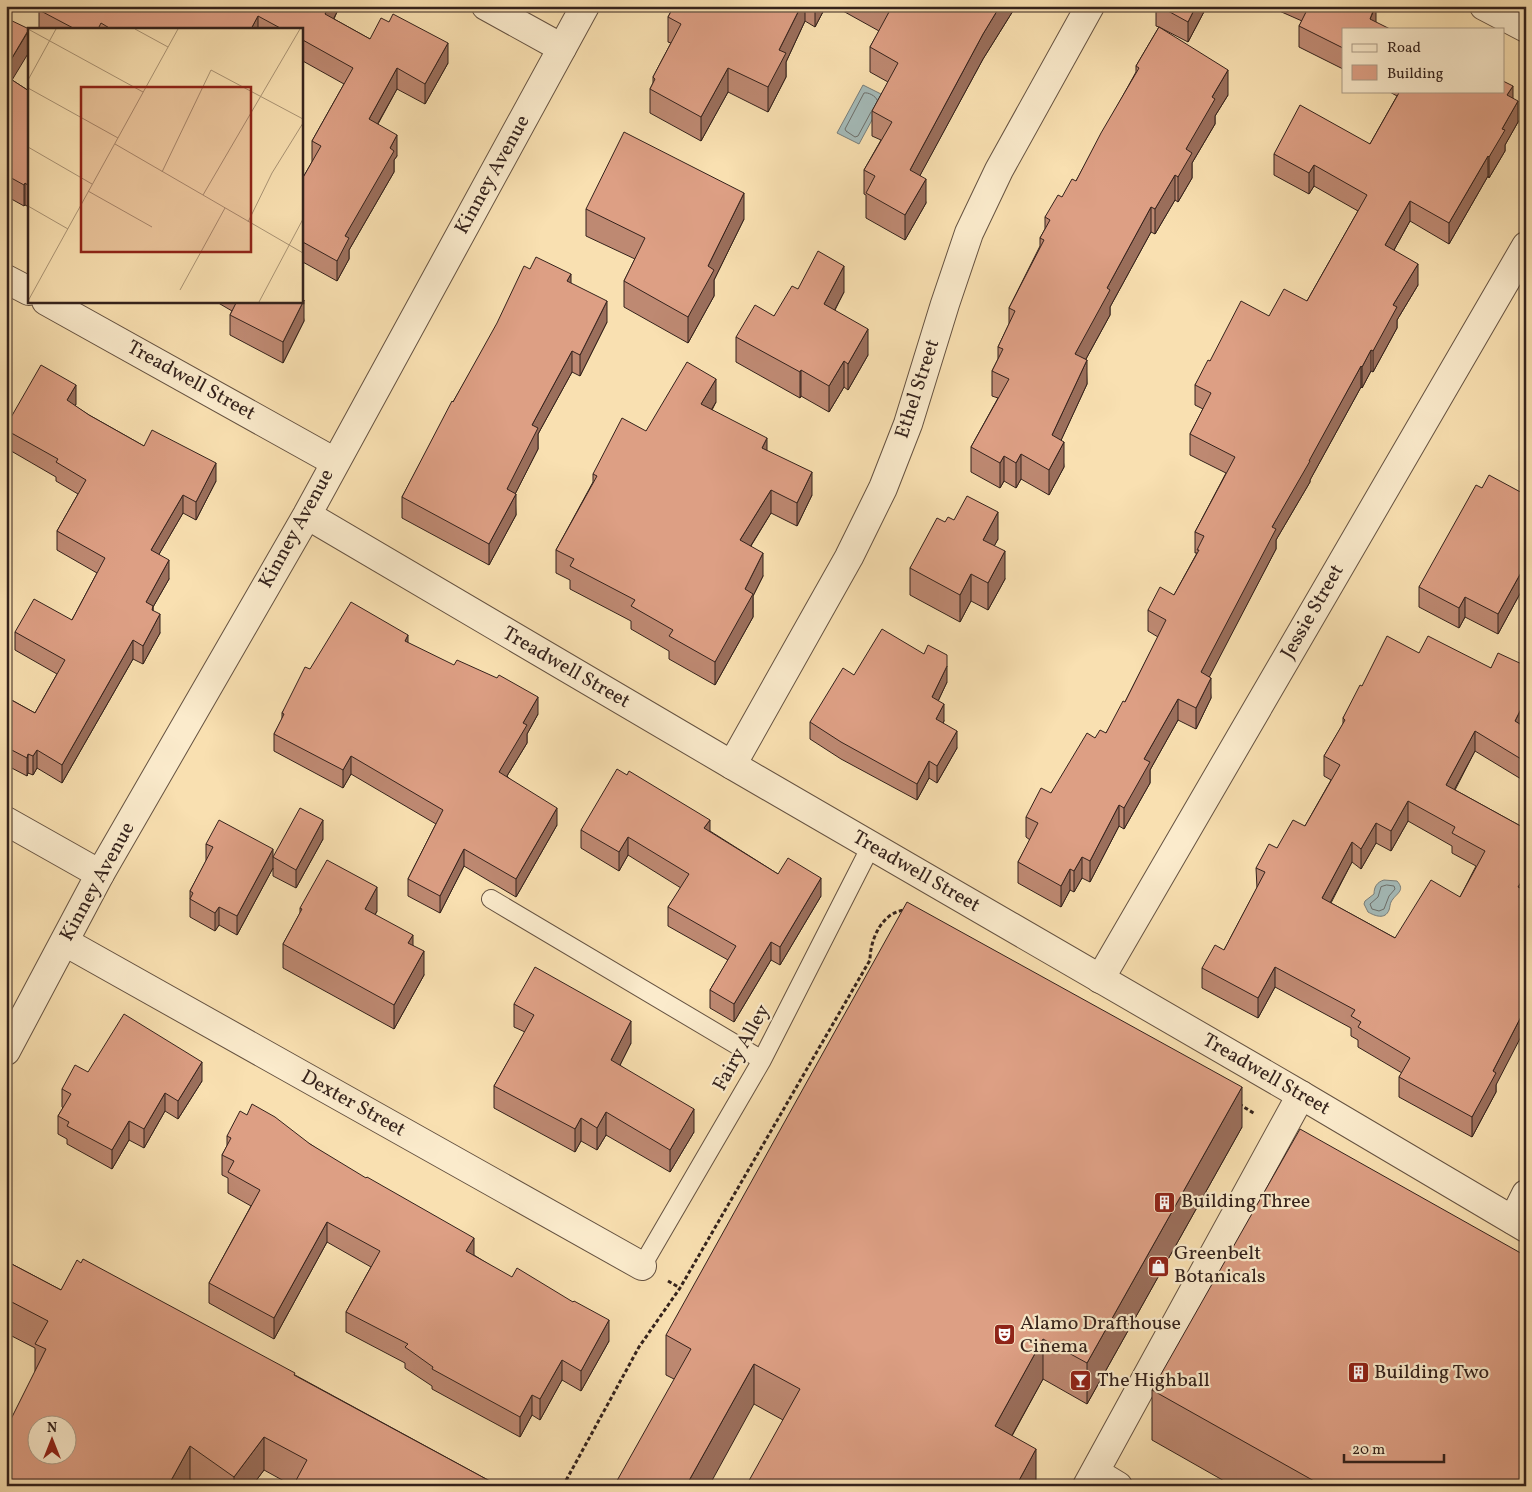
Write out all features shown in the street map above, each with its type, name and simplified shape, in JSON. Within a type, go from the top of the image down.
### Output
[{"type":"street","points":[[486,6],[562,48]]},
{"type":"street","name":"Kinney Avenue","points":[[6,1051],[100,874],[307,515],[585,6]]},
{"type":"street","name":"Ethel Street","points":[[732,765],[849,557],[883,488],[908,424],[969,233],[999,170],[1090,6]]},
{"type":"street","points":[[1484,6],[1526,28]]},
{"type":"street","name":"Jessie Street","points":[[1100,979],[1526,246]]},
{"type":"street","points":[[6,279],[28,290]]},
{"type":"street","name":"Treadwell Street","points":[[48,302],[335,462]]},
{"type":"street","name":"Treadwell Street","points":[[307,515],[871,846],[1301,1094],[1520,1224]]},
{"type":"street","points":[[6,821],[100,874]]},
{"type":"street","name":"Dexter Street","points":[[65,942],[642,1266]]},
{"type":"street","points":[[1118,1486],[1091,1479],[1301,1094]]},
{"type":"street","points":[[1520,1224],[1526,1194]]},
{"type":"lane","name":"Fairy Alley","points":[[642,1266],[762,1060],[871,846]]},
{"type":"lane","points":[[491,899],[762,1060]]},
{"type":"path","points":[[563,1486],[639,1347],[680,1288],[870,960],[873,940],[883,923],[889,915],[897,911],[911,911]]},
{"type":"path","points":[[1238,1104],[1263,1119]]},
{"type":"water","points":[[863,85],[885,96],[859,144],[837,133]]},
{"type":"water","points":[[1384,880],[1397,881],[1401,887],[1391,902],[1387,913],[1382,916],[1374,915],[1368,912],[1364,904],[1374,894],[1378,883]]},
{"type":"building","points":[[41,6],[329,6],[325,14],[370,39],[381,18],[389,22],[393,14],[448,43],[425,84],[397,68],[369,119],[397,135],[390,148],[394,151],[345,236],[349,238],[337,261],[302,242],[302,179],[321,146],[312,141],[353,68],[302,40],[302,28],[280,28],[258,16],[252,28],[109,28],[101,23],[98,28],[73,28],[39,10]]},
{"type":"building","points":[[674,6],[801,6],[779,50],[786,53],[768,87],[728,68],[701,117],[650,89],[655,79],[653,77],[681,24],[668,17]]},
{"type":"building","points":[[879,6],[1000,6],[910,170],[926,179],[905,215],[866,193],[875,176],[864,170],[892,122],[872,111],[898,63],[870,47],[889,12]]},
{"type":"building","points":[[1159,6],[1196,6],[1188,22]]},
{"type":"building","points":[[1309,6],[1375,6],[1370,19],[1388,28],[1342,28],[1342,48],[1299,26]]},
{"type":"building","points":[[6,18],[28,29],[28,31],[6,68]]},
{"type":"building","points":[[1159,27],[1228,70],[1212,97],[1215,99],[1186,149],[1192,153],[1178,177],[1175,175],[1155,209],[1151,207],[1107,288],[1110,290],[1075,354],[1087,360],[1052,435],[1064,442],[1049,470],[1021,454],[1016,463],[1004,456],[1000,463],[971,447],[1009,379],[992,371],[1003,349],[998,347],[1015,311],[1009,308],[1044,240],[1040,238],[1050,220],[1045,217],[1058,195],[1062,197],[1072,179],[1076,181],[1101,133],[1139,68],[1136,66]]},
{"type":"building","points":[[6,76],[28,90],[28,185],[6,175]]},
{"type":"building","points":[[1504,82],[1513,86],[1507,95],[1518,101],[1502,129],[1505,130],[1449,223],[1410,201],[1385,245],[1418,264],[1393,305],[1397,307],[1373,351],[1371,350],[1361,366],[1272,527],[1276,529],[1201,672],[1211,678],[1196,708],[1178,699],[1144,759],[1150,762],[1124,808],[1119,805],[1090,861],[1082,857],[1074,871],[1070,869],[1061,886],[1018,862],[1038,823],[1026,817],[1041,788],[1051,793],[1087,733],[1095,738],[1100,730],[1106,733],[1123,701],[1125,702],[1166,620],[1148,610],[1160,587],[1174,595],[1199,550],[1197,550],[1204,536],[1195,532],[1235,457],[1190,434],[1211,393],[1195,385],[1208,360],[1210,361],[1241,301],[1269,316],[1284,289],[1307,301],[1367,195],[1314,165],[1309,173],[1274,154],[1300,105],[1370,144],[1399,92],[1504,92]]},
{"type":"building","points":[[624,132],[744,193],[708,266],[714,270],[688,317],[624,281],[645,238],[586,209]]},
{"type":"building","points":[[818,251],[844,266],[824,304],[868,329],[848,364],[844,361],[829,386],[736,337],[755,305],[774,316],[792,286],[798,289]]},
{"type":"building","points":[[536,257],[571,274],[567,281],[607,301],[580,355],[572,351],[532,425],[538,428],[507,489],[516,494],[489,544],[402,497],[452,401],[497,323],[524,266],[530,269]]},
{"type":"building","points":[[302,299],[304,300],[283,342],[230,315],[236,302],[302,302]]},
{"type":"building","points":[[687,362],[716,379],[701,404],[767,438],[762,448],[812,472],[797,503],[771,490],[740,540],[763,553],[745,589],[753,594],[715,662],[669,636],[673,630],[631,606],[635,600],[570,566],[574,559],[556,550],[597,476],[593,474],[622,418],[646,431]]},
{"type":"building","points":[[41,365],[76,385],[67,400],[89,415],[144,446],[152,430],[216,463],[196,502],[183,495],[151,550],[169,560],[146,602],[153,606],[152,610],[160,614],[143,646],[133,640],[62,765],[37,750],[33,756],[28,754],[27,758],[6,747],[6,697],[35,713],[65,660],[15,632],[34,599],[72,620],[105,558],[57,531],[86,480],[56,462],[58,459],[6,430],[6,426]]},
{"type":"building","points":[[1489,475],[1526,495],[1526,570],[1523,569],[1498,614],[1465,597],[1459,608],[1419,587],[1476,485],[1482,488]]},
{"type":"building","points":[[967,496],[998,512],[983,540],[1005,551],[988,583],[971,574],[960,595],[910,568],[937,518],[945,522],[948,517],[954,520]]},
{"type":"building","points":[[351,602],[408,635],[405,641],[454,665],[457,660],[497,678],[499,675],[538,697],[523,723],[527,725],[499,772],[557,808],[516,879],[464,849],[440,896],[408,879],[443,810],[351,756],[343,770],[274,734],[284,714],[282,713],[305,667],[310,669]]},
{"type":"building","points":[[882,629],[924,654],[928,645],[947,655],[947,666],[932,697],[944,704],[936,719],[957,731],[937,766],[929,761],[917,784],[841,742],[810,722],[843,668],[854,675]]},
{"type":"building","points":[[1387,636],[1419,653],[1428,636],[1491,668],[1498,653],[1526,666],[1526,699],[1515,721],[1526,728],[1526,762],[1475,731],[1446,785],[1526,829],[1526,874],[1518,887],[1526,891],[1526,1007],[1493,1071],[1496,1073],[1472,1117],[1399,1077],[1410,1058],[1358,1027],[1361,1022],[1351,1016],[1355,1010],[1275,967],[1258,998],[1202,968],[1215,945],[1224,950],[1265,872],[1256,868],[1269,844],[1277,848],[1293,820],[1305,826],[1340,765],[1324,756],[1345,720],[1343,718],[1360,685],[1362,686]],"holes":[[[1408,801],[1455,827],[1452,833],[1485,851],[1460,897],[1431,880],[1395,938],[1322,898],[1352,842],[1361,849],[1376,823],[1391,831]]]},
{"type":"building","points":[[617,769],[627,775],[629,771],[710,820],[704,828],[778,874],[788,858],[821,878],[780,947],[771,942],[734,1004],[710,990],[736,946],[668,907],[689,874],[628,837],[619,852],[581,830]]},
{"type":"building","points":[[300,808],[323,820],[296,870],[273,857]]},
{"type":"building","points":[[219,820],[273,849],[237,916],[219,907],[215,913],[190,899],[193,893],[190,891],[213,847],[206,844]]},
{"type":"building","points":[[327,860],[377,887],[365,909],[413,935],[408,943],[424,951],[394,1005],[283,944],[302,909],[300,908]]},
{"type":"building","points":[[907,902],[1242,1087],[1087,1363],[1043,1339],[995,1426],[1036,1449],[1016,1486],[746,1486],[800,1389],[754,1364],[686,1486],[614,1486],[691,1349],[666,1335]]},
{"type":"building","points":[[535,967],[631,1021],[611,1060],[694,1109],[670,1150],[606,1112],[597,1128],[581,1118],[575,1129],[494,1086],[534,1015],[514,1004]]},
{"type":"building","points":[[124,1014],[202,1062],[178,1101],[165,1093],[144,1129],[129,1121],[112,1150],[67,1126],[69,1122],[58,1116],[71,1094],[62,1089],[75,1065],[88,1072]]},
{"type":"building","points":[[252,1104],[275,1117],[310,1144],[366,1178],[474,1238],[466,1251],[512,1277],[517,1268],[573,1302],[609,1320],[581,1371],[562,1360],[540,1399],[532,1395],[520,1417],[432,1369],[433,1367],[405,1347],[408,1344],[346,1312],[380,1251],[327,1222],[274,1318],[209,1283],[260,1190],[228,1172],[234,1161],[222,1155],[231,1138],[227,1136],[240,1111],[247,1115]]},
{"type":"building","name":"Building Two","points":[[1300,1129],[1526,1256],[1526,1486],[1323,1486],[1152,1390]]},
{"type":"building","points":[[83,1259],[499,1486],[293,1486],[307,1460],[264,1437],[234,1477],[190,1446],[168,1486],[6,1486],[6,1429],[46,1349],[35,1344],[48,1321],[6,1299],[6,1261],[61,1290],[77,1260],[81,1263]]},
{"type":"place","name":"Building Three","points":[[1165,1202]]},
{"type":"place","name":"Greenbelt Botanicals","points":[[1158,1266]]},
{"type":"place","name":"Alamo Drafthouse Cinema","points":[[1004,1335]]},
{"type":"place","name":"Building Two","points":[[1358,1373]]},
{"type":"place","name":"The Highball","points":[[1081,1381]]}]
